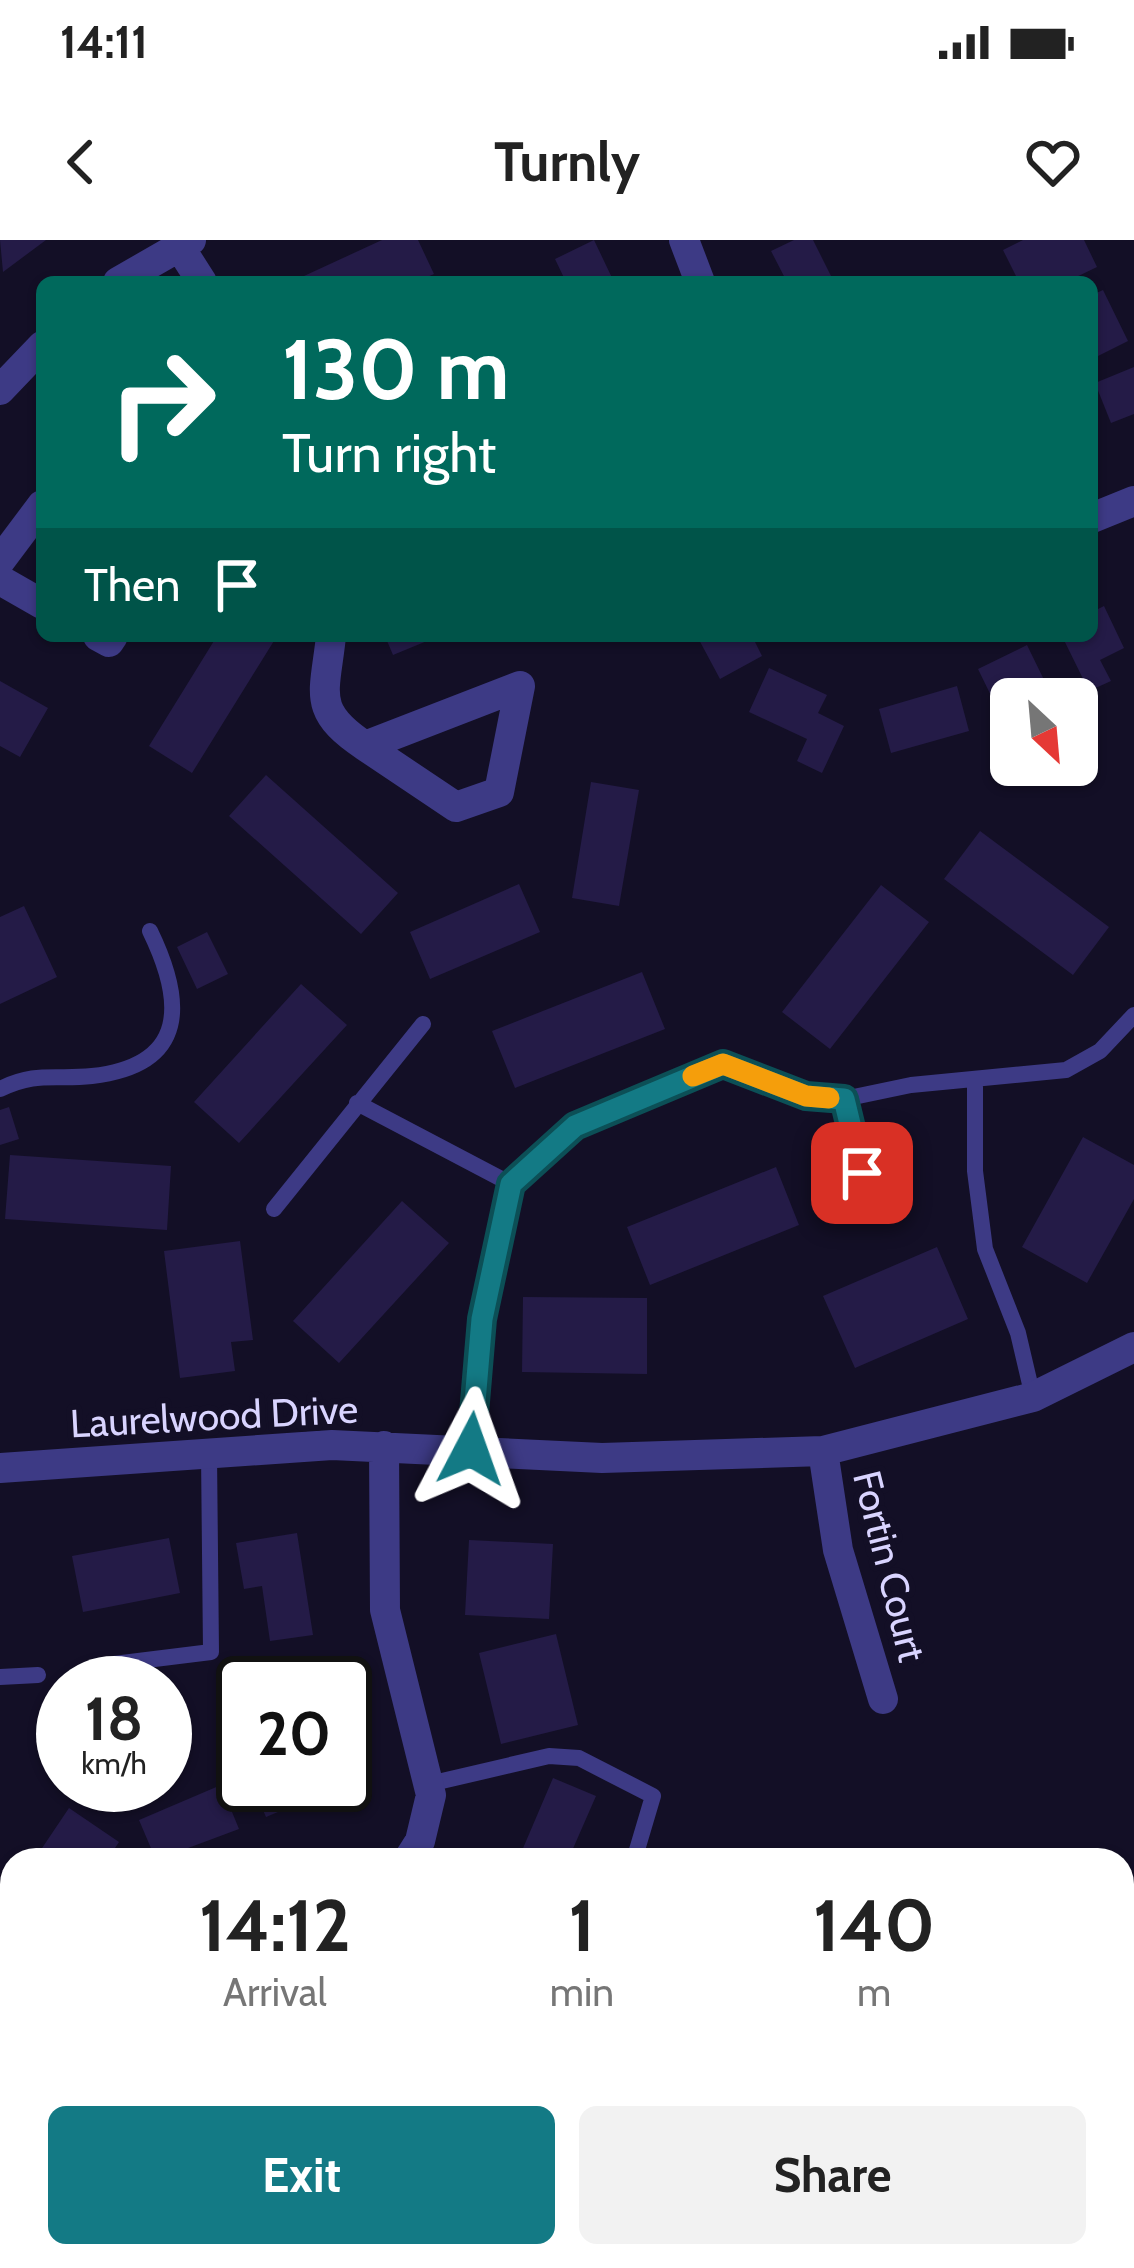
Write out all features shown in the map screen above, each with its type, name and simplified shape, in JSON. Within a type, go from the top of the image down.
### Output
[{"type":"street","points":[[684,240],[698,276]]},
{"type":"street","points":[[128,276],[185,243],[199,276]]},
{"type":"street","points":[[0,390],[36,352]]},
{"type":"street","points":[[1098,516],[1134,501]]},
{"type":"street","points":[[36,513],[1,561],[36,598]]},
{"type":"street","points":[[330,642],[322,697],[327,714],[365,746],[456,807],[499,792],[520,686],[365,746]]},
{"type":"street","name":"Laurelwood Drive","points":[[0,1468],[384,1446],[602,1458],[823,1451],[1033,1397],[1134,1347]]},
{"type":"street","points":[[384,1446],[385,1610],[429,1784],[422,1848]]},
{"type":"street","name":"Fortin Court","points":[[823,1451],[838,1550],[883,1699]]},
{"type":"lane","points":[[0,1089],[35,1074],[93,1076],[130,1066],[158,1049],[173,1029],[176,1006],[170,971],[150,931]]},
{"type":"lane","points":[[471,1449],[482,1319],[511,1184],[575,1126],[723,1064],[806,1096],[844,1099],[1066,1070],[1100,1052],[1134,1015]]},
{"type":"lane","points":[[274,1209],[423,1024]]},
{"type":"lane","points":[[975,1079],[975,1172],[986,1249],[1018,1333],[1033,1397]]},
{"type":"lane","points":[[844,1099],[872,1210]]},
{"type":"lane","points":[[357,1103],[511,1184]]},
{"type":"lane","points":[[179,1656],[211,1652],[209,1454]]},
{"type":"lane","points":[[0,1677],[36,1675]]},
{"type":"lane","points":[[429,1784],[549,1756],[579,1758],[653,1796],[638,1848]]},
{"type":"building","points":[[0,240],[46,240],[3,272]]},
{"type":"building","points":[[382,240],[418,240],[434,274],[430,276],[304,276]]},
{"type":"building","points":[[594,240],[611,276],[563,276],[555,259]]},
{"type":"building","points":[[794,240],[813,240],[831,276],[784,276],[771,251]]},
{"type":"building","points":[[1023,240],[1084,240],[1097,267],[1078,276],[1016,276],[1003,250]]},
{"type":"building","points":[[1103,290],[1128,341],[1098,356],[1098,292]]},
{"type":"building","points":[[1134,367],[1134,414],[1111,423],[1098,382]]},
{"type":"building","points":[[1104,606],[1124,648],[1100,660],[1111,681],[1098,687],[1098,678],[1083,678],[1065,642],[1098,642],[1098,609]]},
{"type":"building","points":[[213,642],[273,642],[192,773],[149,746]]},
{"type":"building","points":[[388,642],[424,642],[393,655]]},
{"type":"building","points":[[700,642],[755,642],[762,656],[720,679]]},
{"type":"building","points":[[1027,645],[1043,678],[990,678],[990,694],[978,669]]},
{"type":"building","points":[[769,668],[827,695],[818,713],[844,726],[822,773],[797,761],[807,739],[749,712]]},
{"type":"building","points":[[0,681],[48,708],[20,757],[0,746]]},
{"type":"building","points":[[957,686],[969,731],[891,753],[879,709]]},
{"type":"building","points":[[266,775],[398,893],[361,934],[229,816]]},
{"type":"building","points":[[591,782],[639,790],[619,906],[572,898]]},
{"type":"building","points":[[980,831],[1109,927],[1073,975],[944,879]]},
{"type":"building","points":[[519,884],[540,932],[430,979],[410,932]]},
{"type":"building","points":[[881,885],[929,922],[830,1049],[782,1012]]},
{"type":"building","points":[[24,906],[57,977],[0,1004],[0,917]]},
{"type":"building","points":[[207,932],[228,974],[197,989],[177,947]]},
{"type":"building","points":[[642,972],[665,1029],[515,1088],[492,1031]]},
{"type":"building","points":[[301,984],[347,1025],[239,1143],[194,1102]]},
{"type":"building","points":[[9,1107],[19,1139],[0,1145],[0,1110]]},
{"type":"building","points":[[1083,1137],[1134,1165],[1134,1199],[1087,1283],[1022,1247]]},
{"type":"building","points":[[10,1155],[171,1166],[167,1230],[5,1219]]},
{"type":"building","points":[[776,1167],[799,1225],[650,1285],[627,1227]]},
{"type":"building","points":[[402,1201],[449,1243],[339,1363],[293,1321]]},
{"type":"building","points":[[240,1241],[253,1340],[231,1342],[235,1371],[180,1378],[164,1251]]},
{"type":"building","points":[[937,1247],[968,1319],[855,1368],[823,1296]]},
{"type":"building","points":[[523,1297],[647,1298],[647,1374],[522,1372]]},
{"type":"building","points":[[297,1533],[313,1635],[270,1641],[262,1586],[244,1589],[236,1543]]},
{"type":"building","points":[[169,1538],[180,1593],[83,1612],[72,1556]]},
{"type":"building","points":[[469,1540],[553,1544],[549,1619],[465,1615]]},
{"type":"building","points":[[556,1634],[578,1725],[501,1744],[479,1653]]},
{"type":"building","points":[[553,1778],[596,1796],[573,1848],[523,1848]]},
{"type":"building","points":[[216,1787],[216,1812],[232,1812],[239,1829],[188,1848],[151,1848],[139,1820],[158,1812],[192,1812],[192,1797]]},
{"type":"building","points":[[66,1812],[75,1812],[119,1842],[115,1848],[42,1848]]},
{"type":"slow traffic","points":[[693,1076],[723,1064],[806,1096],[829,1098]]},
{"type":"route","points":[[471,1449],[482,1319],[511,1184],[575,1126],[723,1064],[806,1096],[844,1099],[862,1173]]}]
